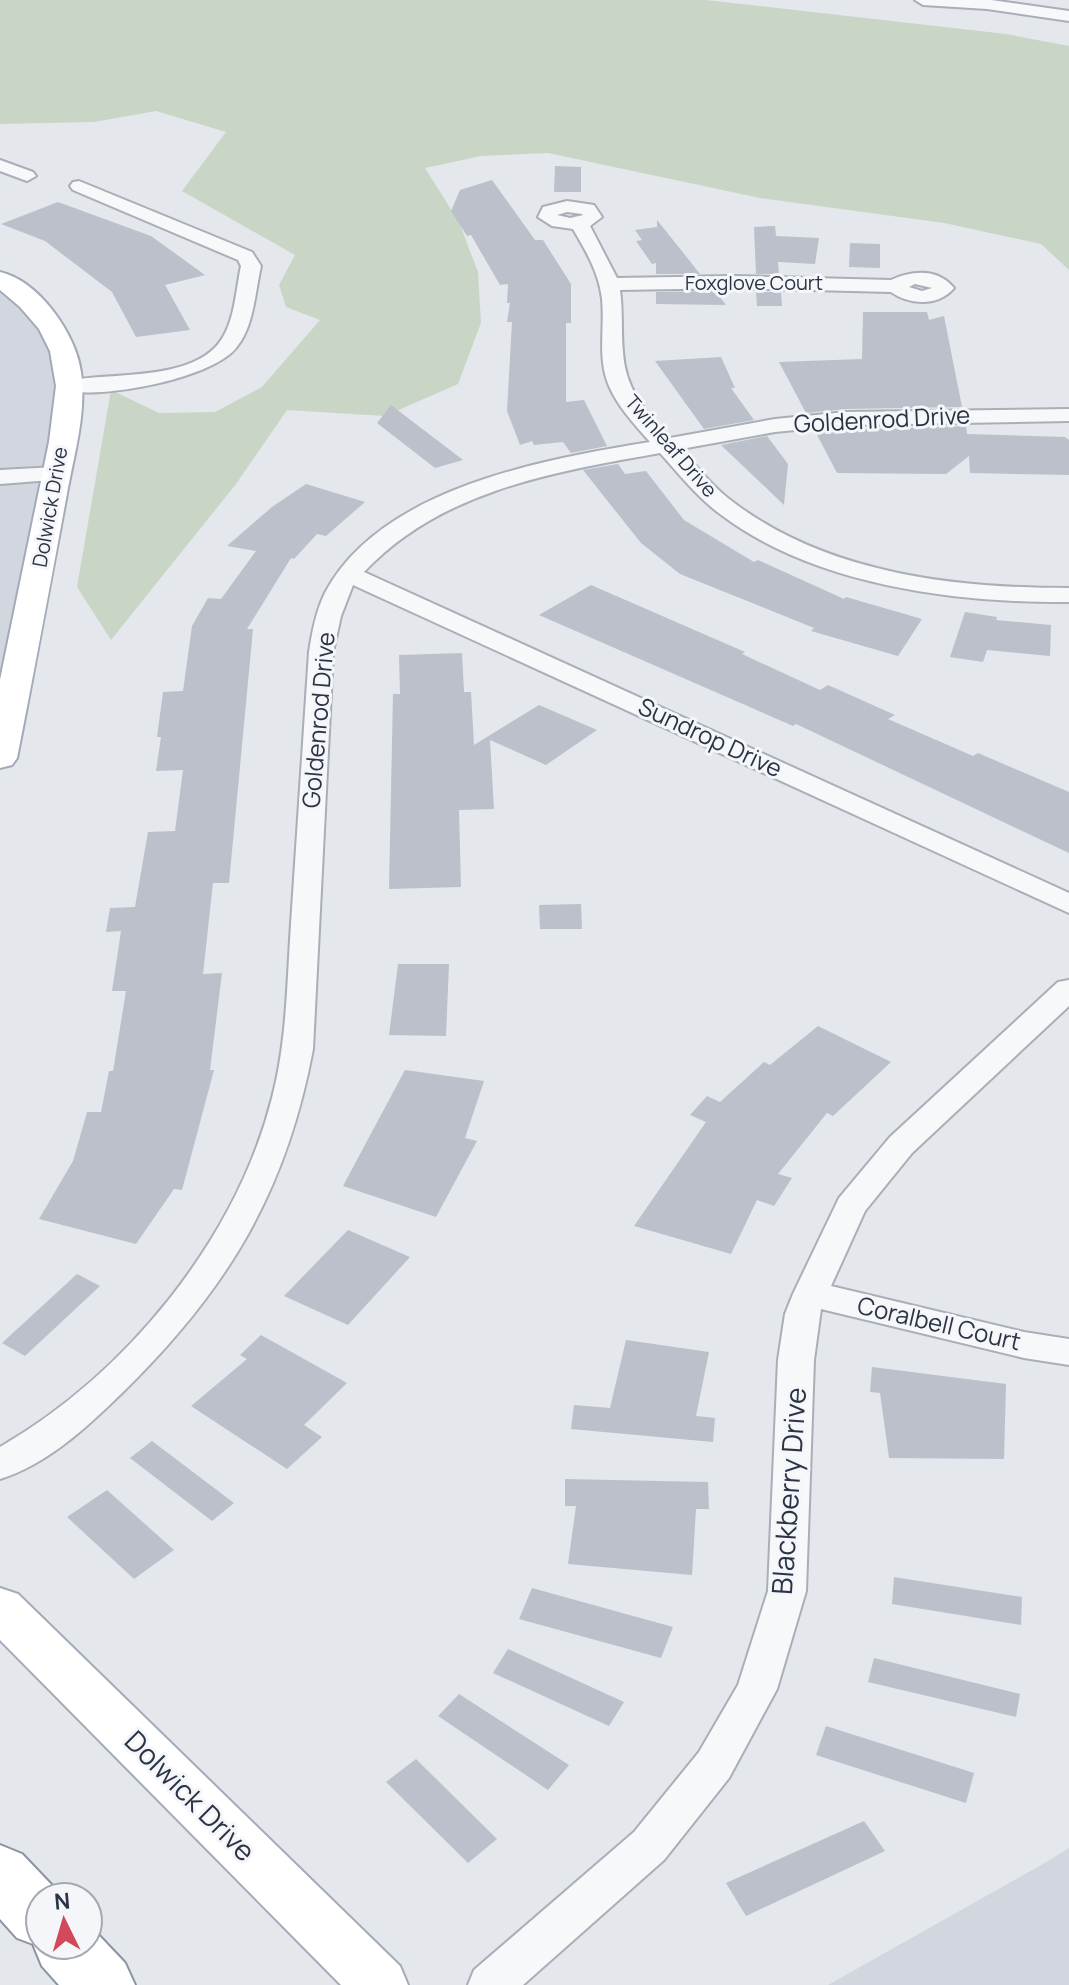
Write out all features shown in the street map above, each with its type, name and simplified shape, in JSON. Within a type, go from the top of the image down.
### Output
[{"type":"highway","points":[[0,1874],[24,1900]]},
{"type":"highway","points":[[80,1961],[102,1985]]},
{"type":"main road","name":"Dolwick Drive","points":[[0,279],[35,307],[49,323],[63,352],[69,386],[56,474],[0,758]]},
{"type":"main road","name":"Dolwick Drive","points":[[0,1608],[380,1985]]},
{"type":"street","points":[[923,0],[987,4],[1069,16]]},
{"type":"street","points":[[0,165],[27,176]]},
{"type":"street","points":[[69,386],[173,374],[214,357],[229,344],[235,332],[251,266],[245,256],[79,186]]},
{"type":"street","name":"Twinleaf Drive","points":[[579,223],[599,257],[610,284],[611,346],[618,382],[627,400],[665,446],[730,511],[772,536],[839,564],[885,577],[969,590],[1069,595]]},
{"type":"street","name":"Foxglove Court","points":[[610,284],[735,282],[898,286]]},
{"type":"street","name":"Goldenrod Drive","points":[[0,1465],[66,1423],[149,1345],[205,1279],[239,1227],[273,1154],[291,1093],[298,1049],[321,652],[326,623],[342,583],[379,545],[440,503],[476,487],[511,476],[665,446],[811,421],[877,416],[1069,415]]},
{"type":"street","points":[[0,477],[56,474]]},
{"type":"street","name":"Sundrop Drive","points":[[350,575],[1069,904]]},
{"type":"street","name":"Blackberry Drive","points":[[490,1985],[649,1846],[714,1765],[757,1689],[787,1591],[796,1360],[802,1314],[810,1294],[851,1206],[901,1145],[1069,989]]},
{"type":"street","name":"Coralbell Court","points":[[810,1294],[1024,1345],[1069,1352]]},
{"type":"shaded area","points":[[0,279],[63,352],[0,758]]},
{"type":"shaded area","points":[[1069,1848],[1069,1985],[828,1985],[1050,1860]]},
{"type":"green space","points":[[0,0],[706,0],[1006,34],[1069,46],[1069,270],[1041,244],[944,223],[760,198],[548,153],[481,156],[425,168],[459,222],[478,272],[481,323],[458,384],[385,416],[287,410],[236,484],[111,640],[77,587],[111,390],[159,413],[215,412],[262,387],[320,320],[286,307],[279,285],[295,255],[182,191],[226,132],[156,111],[94,122],[0,124]]},
{"type":"building","points":[[555,166],[581,167],[581,192],[554,192]]},
{"type":"building","points":[[492,180],[535,240],[543,240],[571,284],[571,323],[566,323],[566,402],[584,400],[607,446],[571,453],[563,442],[534,445],[532,441],[520,445],[507,411],[512,322],[507,322],[510,303],[507,303],[508,284],[500,285],[471,235],[467,236],[451,211],[460,190]]},
{"type":"building","points":[[58,202],[151,236],[205,275],[165,285],[190,330],[136,337],[112,292],[45,241],[1,224]]},
{"type":"building","points":[[657,220],[700,274],[656,274],[656,263],[652,264],[636,241],[642,240],[635,230],[657,227]]},
{"type":"building","points":[[775,226],[776,236],[819,238],[815,264],[778,262],[779,274],[756,274],[754,227]]},
{"type":"building","points":[[850,243],[880,244],[880,268],[849,267]]},
{"type":"building","points":[[715,291],[726,305],[656,304],[656,292]]},
{"type":"building","points":[[756,292],[781,292],[782,306],[757,306]]},
{"type":"building","points":[[863,312],[927,312],[929,320],[944,316],[962,407],[846,409],[806,413],[779,362],[862,359]]},
{"type":"building","points":[[721,357],[735,388],[731,388],[754,420],[704,429],[655,361]]},
{"type":"building","points":[[391,405],[463,460],[435,468],[377,423]]},
{"type":"building","points":[[966,426],[967,434],[1065,437],[1069,440],[1069,475],[970,473],[969,456],[946,474],[837,473],[815,431]]},
{"type":"building","points":[[767,436],[788,464],[784,505],[721,445]]},
{"type":"building","points":[[618,464],[625,474],[646,471],[684,520],[754,562],[758,560],[844,599],[846,597],[922,619],[898,656],[811,631],[814,628],[680,574],[641,543],[583,470]]},
{"type":"building","points":[[306,484],[365,502],[326,536],[317,534],[294,559],[291,558],[247,629],[253,629],[229,883],[213,883],[203,974],[222,973],[210,1070],[214,1070],[182,1190],[174,1189],[136,1244],[39,1219],[73,1161],[87,1112],[101,1112],[109,1071],[113,1071],[126,991],[112,991],[121,931],[106,932],[110,908],[135,907],[148,832],[175,831],[183,770],[156,771],[163,692],[183,691],[192,626],[208,598],[221,599],[256,551],[227,546],[272,507]]},
{"type":"building","points":[[591,585],[745,652],[742,654],[820,690],[828,685],[895,715],[888,719],[973,756],[978,753],[1069,792],[1069,853],[796,724],[793,726],[539,615]]},
{"type":"building","points":[[965,612],[997,617],[996,620],[1051,625],[1050,656],[987,650],[983,662],[950,657]]},
{"type":"building","points":[[462,653],[464,692],[471,692],[474,745],[539,705],[597,730],[546,765],[490,740],[494,809],[459,810],[461,887],[389,889],[393,694],[400,694],[399,655]]},
{"type":"building","points":[[581,904],[582,929],[540,929],[539,905]]},
{"type":"building","points":[[398,964],[449,964],[446,1036],[389,1035]]},
{"type":"building","points":[[818,1026],[891,1062],[833,1116],[827,1113],[778,1174],[792,1178],[774,1206],[757,1200],[731,1254],[634,1226],[706,1122],[690,1115],[707,1096],[720,1102],[764,1062],[770,1065]]},
{"type":"building","points":[[405,1070],[484,1081],[465,1138],[477,1141],[436,1217],[343,1186]]},
{"type":"building","points":[[348,1230],[410,1257],[348,1325],[284,1296]]},
{"type":"building","points":[[77,1274],[100,1286],[25,1356],[2,1343]]},
{"type":"building","points":[[261,1335],[347,1383],[304,1425],[322,1437],[287,1469],[191,1406],[247,1359],[240,1355]]},
{"type":"building","points":[[626,1340],[709,1352],[696,1416],[715,1418],[713,1442],[571,1429],[574,1405],[610,1408]]},
{"type":"building","points":[[872,1367],[1006,1384],[1004,1459],[889,1458],[880,1393],[870,1392]]},
{"type":"building","points":[[152,1441],[234,1503],[212,1521],[130,1458]]},
{"type":"building","points":[[565,1479],[708,1482],[709,1509],[696,1509],[692,1575],[568,1564],[576,1506],[565,1506]]},
{"type":"building","points":[[107,1490],[174,1550],[134,1579],[67,1517]]},
{"type":"building","points":[[894,1577],[1022,1597],[1021,1625],[892,1604]]},
{"type":"building","points":[[532,1588],[673,1627],[661,1658],[519,1619]]},
{"type":"building","points":[[508,1649],[624,1702],[609,1726],[493,1673]]},
{"type":"building","points":[[874,1658],[1020,1694],[1016,1717],[868,1682]]},
{"type":"building","points":[[459,1694],[569,1765],[548,1790],[438,1716]]},
{"type":"building","points":[[826,1726],[974,1773],[966,1803],[816,1755]]},
{"type":"building","points":[[416,1759],[497,1839],[468,1863],[386,1782]]},
{"type":"building","points":[[864,1821],[885,1851],[746,1916],[726,1883]]}]
